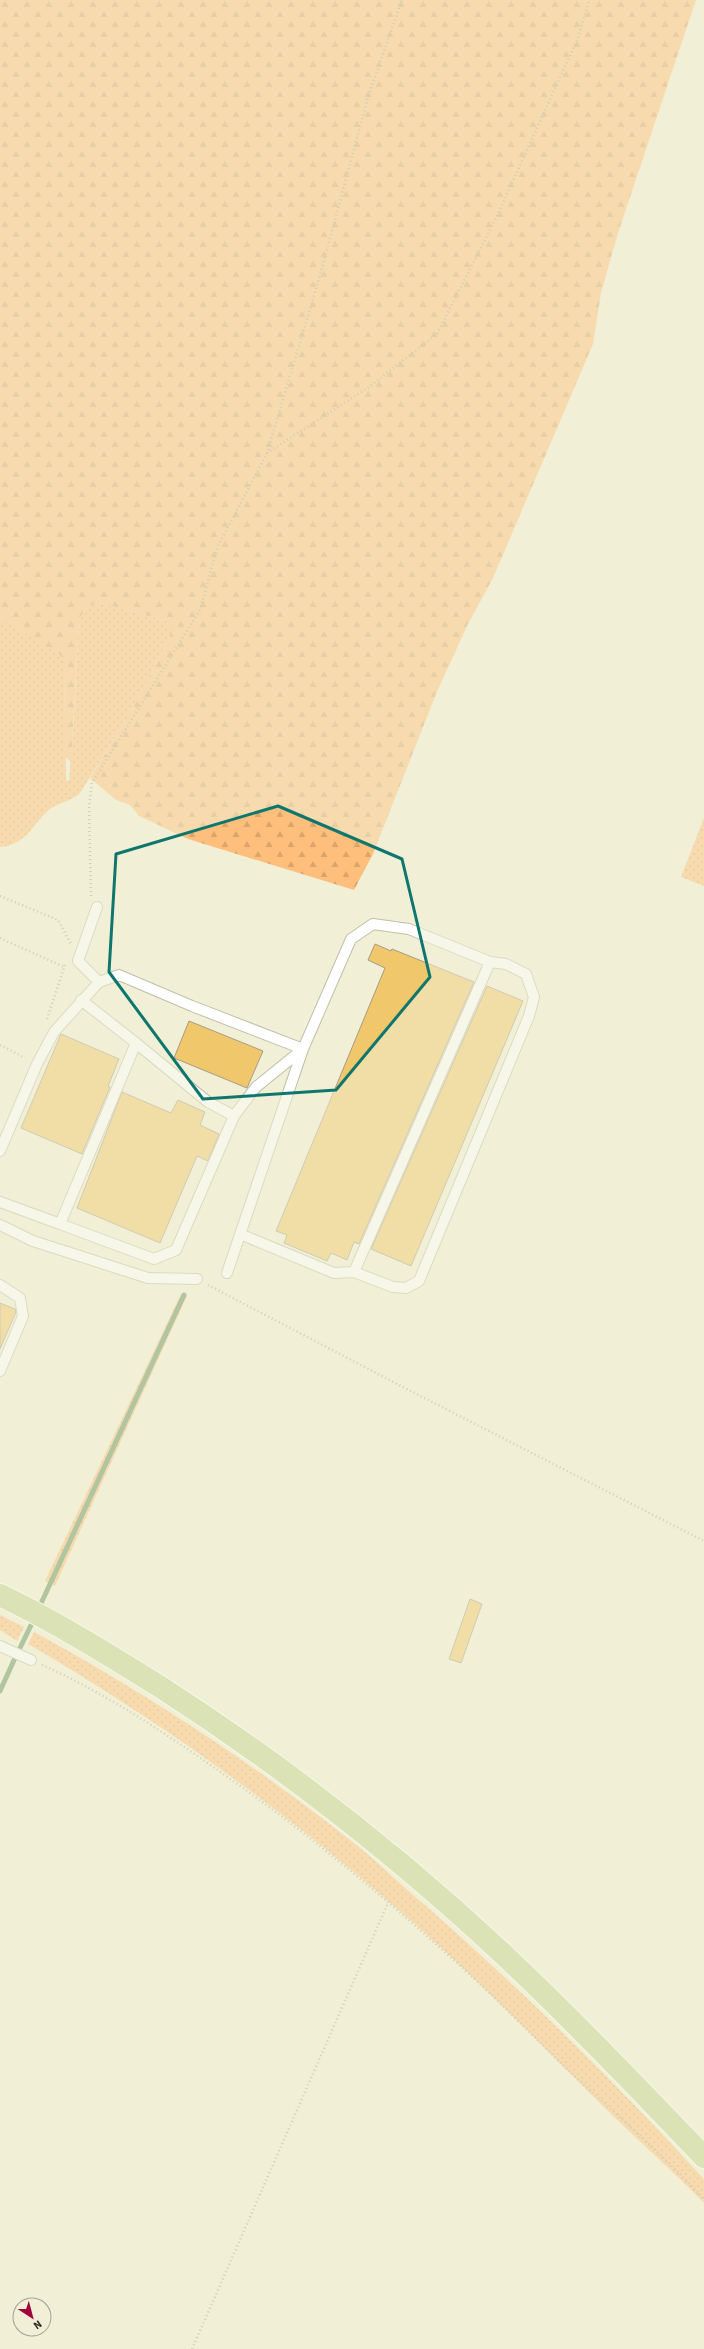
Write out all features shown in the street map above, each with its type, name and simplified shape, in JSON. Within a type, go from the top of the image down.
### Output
[{"type":"main road","points":[[0,1595],[76,1636],[196,1710],[275,1765],[350,1822],[428,1886],[502,1953],[620,2069],[704,2157]]},
{"type":"lane","points":[[94,903],[78,961],[99,982]]},
{"type":"lane","points":[[227,1273],[240,1234],[303,1049],[351,939],[373,924],[409,929],[490,962],[506,964],[526,974],[534,997],[529,1016],[419,1281],[406,1288],[393,1287],[354,1272],[334,1272],[240,1234]]},
{"type":"lane","points":[[354,1272],[490,962]]},
{"type":"lane","points":[[0,1152],[37,1064],[54,1032],[81,1000],[99,982],[119,975],[192,1006],[303,1049]]},
{"type":"lane","points":[[81,1000],[208,1102],[234,1116]]},
{"type":"lane","points":[[60,1224],[136,1043]]},
{"type":"lane","points":[[0,1202],[154,1259],[176,1250],[234,1116],[256,1087],[303,1049]]},
{"type":"lane","points":[[0,1225],[33,1241],[148,1278],[197,1279]]},
{"type":"lane","points":[[0,1285],[20,1298],[23,1316],[0,1371]]},
{"type":"lane","points":[[0,1646],[31,1660]]},
{"type":"path","points":[[94,903],[89,806],[92,783],[200,610],[218,546],[267,453],[321,272],[368,97],[402,0]]},
{"type":"path","points":[[267,453],[369,387],[437,334],[496,218],[578,38],[589,0]]},
{"type":"path","points":[[0,896],[58,920],[72,947],[75,940]]},
{"type":"path","points":[[0,938],[64,967]]},
{"type":"path","points":[[46,1022],[67,960]]},
{"type":"path","points":[[0,1045],[37,1064]]},
{"type":"path","points":[[197,1279],[392,1382],[704,1541]]},
{"type":"path","points":[[31,1660],[81,1683],[167,1734],[276,1811],[388,1903],[470,1975],[563,2065],[668,2160],[704,2199]]},
{"type":"path","points":[[192,2349],[388,1903]]},
{"type":"highlighted area","points":[[278,806],[402,859],[430,977],[336,1090],[203,1099],[109,972],[116,854]]},
{"type":"green space","points":[[0,0],[696,0],[618,233],[601,293],[593,344],[493,578],[467,626],[436,694],[373,854],[354,890],[188,839],[139,816],[130,805],[116,800],[90,778],[131,712],[170,636],[167,621],[98,602],[87,608],[79,618],[71,762],[65,757],[64,662],[59,654],[0,618]]},
{"type":"green space","points":[[98,602],[167,621],[170,636],[131,712],[80,793],[50,809],[23,838],[17,842],[0,847],[0,618],[60,654],[64,662],[66,780],[69,781],[79,618],[87,608]]},
{"type":"green space","points":[[704,818],[704,886],[681,877]]},
{"type":"green space","points":[[181,1294],[187,1296],[55,1586],[45,1581]]},
{"type":"green space","points":[[0,1615],[24,1627],[17,1641],[0,1630]]},
{"type":"green space","points":[[34,1632],[76,1655],[198,1731],[278,1785],[363,1851],[463,1939],[534,2005],[671,2143],[704,2179],[704,2203],[447,1953],[349,1868],[298,1827],[193,1750],[139,1713],[28,1644]]},
{"type":"building","points":[[375,944],[391,951],[392,949],[474,982],[359,1244],[354,1242],[347,1260],[331,1253],[327,1261],[284,1243],[287,1235],[276,1231],[385,968],[368,960]]},
{"type":"building","points":[[487,986],[523,1001],[411,1266],[371,1249]]},
{"type":"building","points":[[189,1021],[263,1051],[247,1088],[174,1058]]},
{"type":"building","points":[[61,1034],[119,1059],[108,1086],[110,1087],[82,1154],[21,1128]]},
{"type":"building","points":[[122,1092],[171,1113],[178,1100],[205,1112],[200,1125],[219,1134],[208,1161],[197,1156],[160,1243],[77,1208]]},
{"type":"building","points":[[0,1303],[15,1309],[16,1312],[0,1349]]},
{"type":"building","points":[[470,1599],[482,1604],[461,1663],[449,1659]]},
{"type":"waterway","points":[[38,1610],[184,1295]]},
{"type":"waterway","points":[[19,1650],[34,1619]]},
{"type":"waterway","points":[[0,1691],[15,1658]]}]
